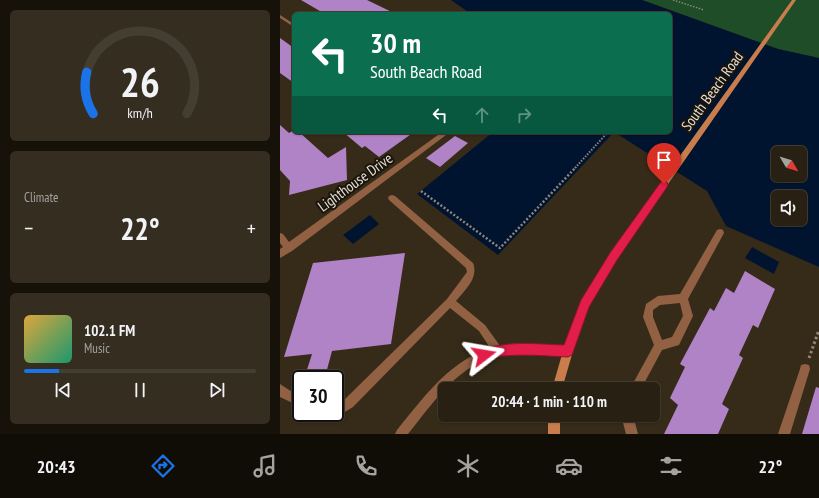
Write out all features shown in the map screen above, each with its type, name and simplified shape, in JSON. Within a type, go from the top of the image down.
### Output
[{"type":"street","name":"South Beach Road","points":[[559,382],[568,351],[585,304],[613,256],[794,0]]},
{"type":"street","points":[[280,16],[292,25]]},
{"type":"street","name":"Lighthouse Drive","points":[[280,254],[443,135],[442,134]]},
{"type":"street","points":[[344,406],[349,403],[450,302],[468,279],[471,272],[470,266],[392,198]]},
{"type":"street","points":[[639,382],[659,346],[675,341],[688,316],[683,298],[720,233]]},
{"type":"street","points":[[280,237],[289,248]]},
{"type":"street","points":[[659,346],[648,317],[649,308],[658,301],[683,298]]},
{"type":"street","points":[[450,302],[482,328],[498,350]]},
{"type":"street","points":[[401,434],[456,372],[469,362],[498,350],[568,351]]},
{"type":"street","points":[[784,434],[805,369]]},
{"type":"street","points":[[280,389],[292,398]]},
{"type":"street","points":[[554,422],[554,434]]},
{"type":"street","points":[[629,422],[632,434]]},
{"type":"path","points":[[673,0],[704,10]]},
{"type":"path","points":[[421,191],[500,248],[606,134]]},
{"type":"path","points":[[805,369],[819,330]]},
{"type":"green space","points":[[642,0],[819,0],[819,58],[778,49]]},
{"type":"water","points":[[451,0],[642,0],[778,49],[819,58],[819,267],[726,226],[707,191],[617,134],[672,134],[672,12],[468,12]]},
{"type":"water","points":[[491,134],[612,134],[498,255],[417,194]]},
{"type":"water","points":[[370,215],[379,224],[353,244],[343,235]]},
{"type":"water","points":[[752,247],[779,262],[774,274],[745,258]]},
{"type":"building","points":[[301,0],[367,0],[392,12],[322,12]]},
{"type":"building","points":[[280,38],[292,47],[292,82],[280,73]]},
{"type":"building","points":[[280,125],[289,133],[292,131],[292,134],[301,134],[328,158],[346,147],[347,180],[289,195],[290,181],[280,170]]},
{"type":"building","points":[[345,134],[411,134],[379,157],[365,146],[362,148]]},
{"type":"building","points":[[455,136],[468,143],[440,167],[426,158]]},
{"type":"building","points":[[405,253],[391,344],[332,351],[327,370],[307,370],[312,354],[284,357],[313,263]]},
{"type":"building","points":[[745,271],[775,289],[758,328],[753,325],[739,355],[743,358],[722,404],[729,409],[718,434],[664,434],[678,405],[670,398],[685,367],[680,364],[710,308],[714,311],[726,288],[734,293]]},
{"type":"building","points":[[816,387],[819,388],[819,434],[802,434]]},
{"type":"route","points":[[484,355],[498,350],[512,349],[568,351],[585,304],[613,256],[664,184]]}]
